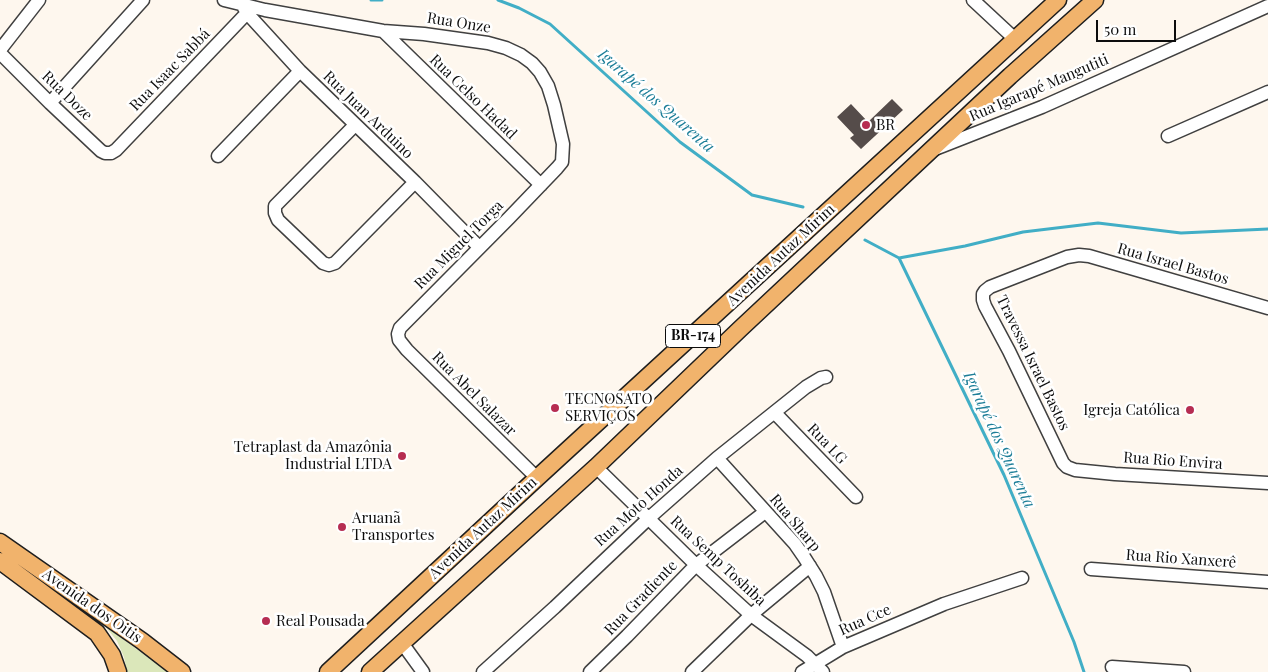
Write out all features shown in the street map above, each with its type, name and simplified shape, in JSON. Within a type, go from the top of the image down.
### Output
[{"type":"main road","name":"Avenida Autaz Mirim","points":[[328,672],[1058,0]]},
{"type":"main road","name":"Avenida Autaz Mirim","points":[[370,672],[596,466],[1010,76],[1095,0]]},
{"type":"main road","points":[[722,309],[740,329]]},
{"type":"main road","name":"Avenida dos Oitis","points":[[0,542],[142,641],[182,672]]},
{"type":"main road","name":"Avenida dos Oitis","points":[[0,561],[97,633],[112,655],[118,672]]},
{"type":"street","points":[[0,52],[38,0]]},
{"type":"street","points":[[50,102],[143,0]]},
{"type":"street","name":"Rua Onze","points":[[224,0],[243,6],[321,21],[383,31],[424,34],[488,43],[521,55],[540,72],[548,86],[563,144],[562,162],[541,185]]},
{"type":"street","points":[[973,0],[1016,40]]},
{"type":"street","name":"Rua Juan Arduino","points":[[243,6],[300,71],[479,247]]},
{"type":"street","name":"Rua Isaac Sabbá","points":[[116,150],[243,6]]},
{"type":"street","name":"Rua Igarapé Mangutiti","points":[[932,150],[1042,106],[1268,6]]},
{"type":"street","name":"Rua Celso Hadad","points":[[383,31],[541,185]]},
{"type":"street","name":"Rua Doze","points":[[0,52],[101,151],[111,153],[116,150]]},
{"type":"street","points":[[218,156],[300,71]]},
{"type":"street","points":[[1168,136],[1268,92]]},
{"type":"street","points":[[355,124],[276,206],[275,214],[278,220],[324,264],[329,265],[335,263],[415,182]]},
{"type":"street","name":"Rua Miguel Torga","points":[[400,328],[541,185]]},
{"type":"street","name":"Rua Israel Bastos","points":[[1067,256],[1089,256],[1268,308]]},
{"type":"street","name":"Travessa Israel Bastos","points":[[1067,256],[990,287],[983,294],[983,300],[1063,462],[1067,467],[1075,470]]},
{"type":"street","name":"Rua Abel Salazar","points":[[400,328],[399,340],[403,346],[537,478]]},
{"type":"street","name":"Rua Moto Honda","points":[[483,672],[649,518],[717,458],[806,387],[826,377]]},
{"type":"street","name":"Rua LG","points":[[775,413],[856,497]]},
{"type":"street","name":"Rua Sharp","points":[[717,458],[795,544],[810,566],[824,592],[844,647]]},
{"type":"street","name":"Rua Semp Toshiba","points":[[596,466],[750,615],[820,668]]},
{"type":"street","name":"Rua Rio Envira","points":[[1075,470],[1268,483]]},
{"type":"street","name":"Rua Gradiente","points":[[590,672],[628,636],[696,564],[765,512]]},
{"type":"street","points":[[692,672],[750,615],[810,566]]},
{"type":"street","name":"Rua Rio Xanxerê","points":[[1091,569],[1268,582]]},
{"type":"street","name":"Rua Cce","points":[[802,672],[820,668],[844,647],[944,604],[1022,578]]},
{"type":"street","points":[[402,642],[423,672]]},
{"type":"street","points":[[1112,667],[1184,672]]},
{"type":"green space","points":[[105,626],[168,672],[127,672],[124,657],[117,641]]},
{"type":"building","name":"BR","points":[[892,99],[903,110],[861,149],[850,138],[854,135],[837,117],[851,104],[868,122]]},
{"type":"waterway","name":"Igarapé dos Quarenta","points":[[371,0],[382,0]]},
{"type":"waterway","name":"Igarapé dos Quarenta","points":[[498,0],[519,8],[550,24],[680,142],[752,195],[803,207]]},
{"type":"waterway","points":[[899,258],[965,246],[1023,232],[1098,223],[1181,233],[1268,229]]},
{"type":"waterway","name":"Igarapé dos Quarenta","points":[[865,240],[899,258],[1004,475],[1074,642],[1084,672]]},
{"type":"place","name":"BR","points":[[866,125]]},
{"type":"place","name":"TECNOSATO SERVIÇOS","points":[[555,408]]},
{"type":"place","name":"Igreja Católica","points":[[1190,410]]},
{"type":"place","name":"Tetraplast da Amazônia Industrial LTDA","points":[[402,456]]},
{"type":"place","name":"Aruanã Transportes","points":[[342,527]]},
{"type":"place","name":"Real Pousada","points":[[266,621]]}]
